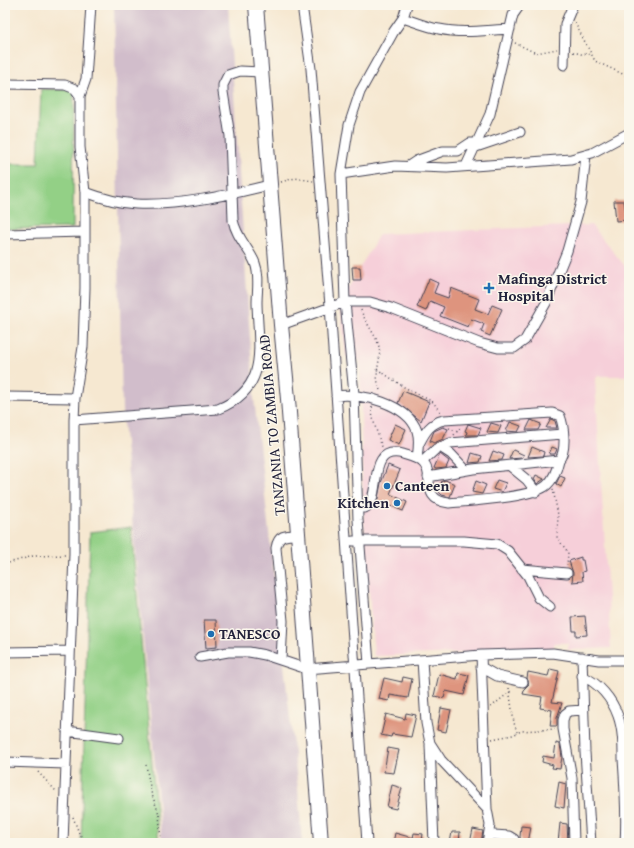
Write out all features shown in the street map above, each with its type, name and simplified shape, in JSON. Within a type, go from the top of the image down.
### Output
[{"type":"highway","name":"TANZANIA TO ZAMBIA ROAD","points":[[256,5],[280,325],[288,400],[321,843]]},
{"type":"street","points":[[63,843],[74,554],[74,420],[75,398],[84,336],[85,192],[80,147],[80,96],[86,79],[91,5]]},
{"type":"street","points":[[302,5],[311,69],[330,306],[367,843]]},
{"type":"street","points":[[370,664],[359,541],[354,394],[345,302],[341,174],[349,125],[360,92],[394,31],[403,18],[407,5]]},
{"type":"street","points":[[466,166],[490,114],[513,14],[520,5]]},
{"type":"street","points":[[564,66],[565,24],[571,9]]},
{"type":"street","points":[[403,18],[438,29],[451,31],[472,32],[510,29]]},
{"type":"street","points":[[74,420],[218,409],[234,403],[246,390],[258,368],[260,353],[256,264],[235,231],[230,136],[223,85],[228,75],[240,71],[262,72]]},
{"type":"street","points":[[5,84],[65,85],[75,89],[80,96]]},
{"type":"street","points":[[410,165],[416,161],[443,151],[458,152],[470,143],[477,145],[520,132]]},
{"type":"street","points":[[341,174],[410,165],[422,167],[466,166],[570,158],[586,155],[607,147],[629,133]]},
{"type":"street","points":[[280,325],[330,306],[345,302],[370,302],[391,308],[485,345],[498,348],[514,348],[525,340],[540,315],[567,251],[581,202],[586,155]]},
{"type":"street","points":[[85,192],[104,199],[136,204],[183,201],[270,185]]},
{"type":"street","points":[[5,234],[84,232]]},
{"type":"street","points":[[336,396],[354,394],[388,404],[412,423],[417,431],[419,460],[428,477],[432,494],[442,502],[469,501],[536,492],[550,482],[563,451],[562,422],[560,416],[552,412],[440,421],[428,428],[419,444]]},
{"type":"street","points":[[5,397],[75,398]]},
{"type":"street","points":[[358,508],[365,508],[371,502],[379,469],[386,454],[397,453],[419,460],[440,447],[450,443],[563,434]]},
{"type":"street","points":[[440,447],[451,454],[466,470]]},
{"type":"street","points":[[428,477],[466,470],[559,460]]},
{"type":"street","points":[[510,466],[527,480],[536,492]]},
{"type":"street","points":[[281,660],[283,621],[276,548],[278,540],[282,536],[298,534]]},
{"type":"street","points":[[347,541],[464,541],[497,544],[504,547],[533,583],[539,598],[550,607]]},
{"type":"street","points":[[522,569],[567,573]]},
{"type":"street","points":[[5,652],[70,651]]},
{"type":"street","points":[[200,657],[228,652],[249,652],[281,660],[307,669],[482,656],[553,653],[600,660],[629,660]]},
{"type":"street","points":[[482,656],[487,809],[491,840],[509,836],[514,839],[515,843]]},
{"type":"street","points":[[582,657],[583,710],[591,843]]},
{"type":"street","points":[[422,660],[426,723],[430,743],[434,843]]},
{"type":"street","points":[[482,667],[503,678],[523,682]]},
{"type":"street","points":[[582,676],[589,679],[602,690],[613,703],[619,718],[622,734],[625,783],[625,843]]},
{"type":"street","points":[[574,843],[572,778],[563,729],[565,714],[569,711],[583,710]]},
{"type":"street","points":[[67,731],[119,738]]},
{"type":"street","points":[[430,743],[441,760],[487,809]]},
{"type":"street","points":[[5,762],[66,764]]},
{"type":"path","points":[[571,9],[595,61],[629,77]]},
{"type":"path","points":[[508,39],[536,53],[565,49],[581,54],[591,54]]},
{"type":"path","points":[[270,185],[295,178],[319,180]]},
{"type":"path","points":[[358,301],[365,322],[379,348],[376,369],[377,383],[388,404]]},
{"type":"path","points":[[376,369],[404,387],[433,402],[438,408],[440,421],[475,441]]},
{"type":"path","points":[[373,399],[372,418],[386,454]]},
{"type":"path","points":[[550,482],[555,494],[558,515],[557,538],[568,552],[567,573]]},
{"type":"path","points":[[5,564],[33,556],[74,554]]},
{"type":"path","points":[[503,678],[511,691],[513,716],[518,732]]},
{"type":"path","points":[[483,716],[498,700],[511,691]]},
{"type":"path","points":[[484,740],[518,732],[563,729]]},
{"type":"path","points":[[146,765],[151,792],[159,814],[161,843]]},
{"type":"shaded area","points":[[114,5],[228,5],[254,399],[298,789],[302,843],[162,843],[122,410]]},
{"type":"shaded area","points":[[591,225],[629,271],[629,376],[598,376],[595,380],[611,648],[568,650],[568,643],[554,643],[554,650],[374,656],[363,509],[360,360],[346,357],[340,304],[379,234]]},
{"type":"green space","points":[[41,89],[74,90],[73,228],[5,229],[5,164],[38,164]]},
{"type":"green space","points":[[131,527],[159,843],[81,843],[90,532]]},
{"type":"building","points":[[614,201],[624,201],[627,220],[616,221]]},
{"type":"building","points":[[352,267],[360,267],[361,280],[353,280]]},
{"type":"building","points":[[429,279],[438,283],[434,293],[448,298],[451,288],[479,299],[475,309],[488,314],[492,305],[502,309],[490,336],[481,332],[484,324],[471,319],[468,327],[440,316],[444,307],[430,301],[426,311],[417,307]]},
{"type":"building","points":[[403,391],[429,402],[421,421],[398,403]]},
{"type":"building","points":[[551,419],[555,421],[557,428],[546,428]]},
{"type":"building","points":[[531,420],[541,424],[538,430],[526,430]]},
{"type":"building","points":[[510,422],[521,426],[518,432],[506,431]]},
{"type":"building","points":[[491,423],[501,426],[498,433],[487,432]]},
{"type":"building","points":[[395,424],[406,429],[399,445],[388,440]]},
{"type":"building","points":[[468,424],[481,428],[478,435],[466,435],[467,432],[465,431]]},
{"type":"building","points":[[443,427],[448,429],[443,439],[434,443],[430,441],[434,431]]},
{"type":"building","points":[[532,447],[544,452],[543,456],[528,457]]},
{"type":"building","points":[[552,447],[557,449],[555,454],[549,454]]},
{"type":"building","points":[[513,450],[524,455],[522,458],[509,459]]},
{"type":"building","points":[[493,451],[504,455],[502,460],[489,461]]},
{"type":"building","points":[[472,453],[482,456],[480,462],[469,463]]},
{"type":"building","points":[[440,454],[449,461],[446,468],[436,469],[434,468]]},
{"type":"building","name":"Canteen","points":[[388,465],[400,470],[390,494],[407,502],[403,511],[386,504],[386,506],[377,503],[381,483]]},
{"type":"building","points":[[536,475],[544,479],[537,484],[534,479]]},
{"type":"building","points":[[560,476],[565,478],[561,487],[556,484]]},
{"type":"building","points":[[445,480],[455,484],[450,497],[442,495],[438,491],[442,481]]},
{"type":"building","points":[[497,480],[506,483],[502,492],[493,489]]},
{"type":"building","points":[[476,481],[486,485],[482,494],[472,492]]},
{"type":"building","points":[[581,557],[585,571],[582,572],[583,581],[572,582],[573,573],[569,561]]},
{"type":"building","points":[[585,616],[587,635],[576,636],[576,631],[573,631],[572,617]]},
{"type":"building","name":"TANESCO","points":[[204,620],[216,620],[217,647],[206,648]]},
{"type":"building","points":[[550,669],[559,671],[552,702],[562,703],[557,718],[557,726],[550,726],[552,710],[540,708],[542,697],[523,694],[525,688],[529,684],[527,678],[528,672],[548,676]]},
{"type":"building","points":[[458,673],[469,675],[464,695],[446,691],[444,698],[434,696],[439,674],[457,679]]},
{"type":"building","points":[[403,677],[412,679],[408,698],[390,695],[389,701],[379,699],[384,678],[402,682]]},
{"type":"building","points":[[441,708],[451,710],[446,732],[437,730]]},
{"type":"building","points":[[406,713],[416,715],[411,737],[392,734],[391,737],[381,735],[386,714],[405,719]]},
{"type":"building","points":[[556,743],[560,744],[562,757],[560,769],[552,768],[553,765],[542,762],[543,756],[554,758]]},
{"type":"building","points":[[388,748],[399,750],[394,773],[384,772]]},
{"type":"building","points":[[559,782],[566,784],[564,808],[555,806]]},
{"type":"building","points":[[392,785],[402,788],[396,809],[387,807]]},
{"type":"building","points":[[560,823],[567,824],[568,843],[558,843]]},
{"type":"building","points":[[521,826],[531,827],[528,843],[521,843]]},
{"type":"building","points":[[473,829],[483,831],[481,843],[470,843]]},
{"type":"building","points":[[452,832],[460,832],[459,843],[450,843]]},
{"type":"building","points":[[395,833],[413,838],[414,833],[423,834],[422,840],[424,843],[393,843]]},
{"type":"place","name":"Mafinga District Hospital","points":[[489,288]]},
{"type":"place","name":"Canteen","points":[[387,486]]},
{"type":"place","name":"Kitchen","points":[[397,503]]},
{"type":"place","name":"TANESCO","points":[[211,634]]}]
